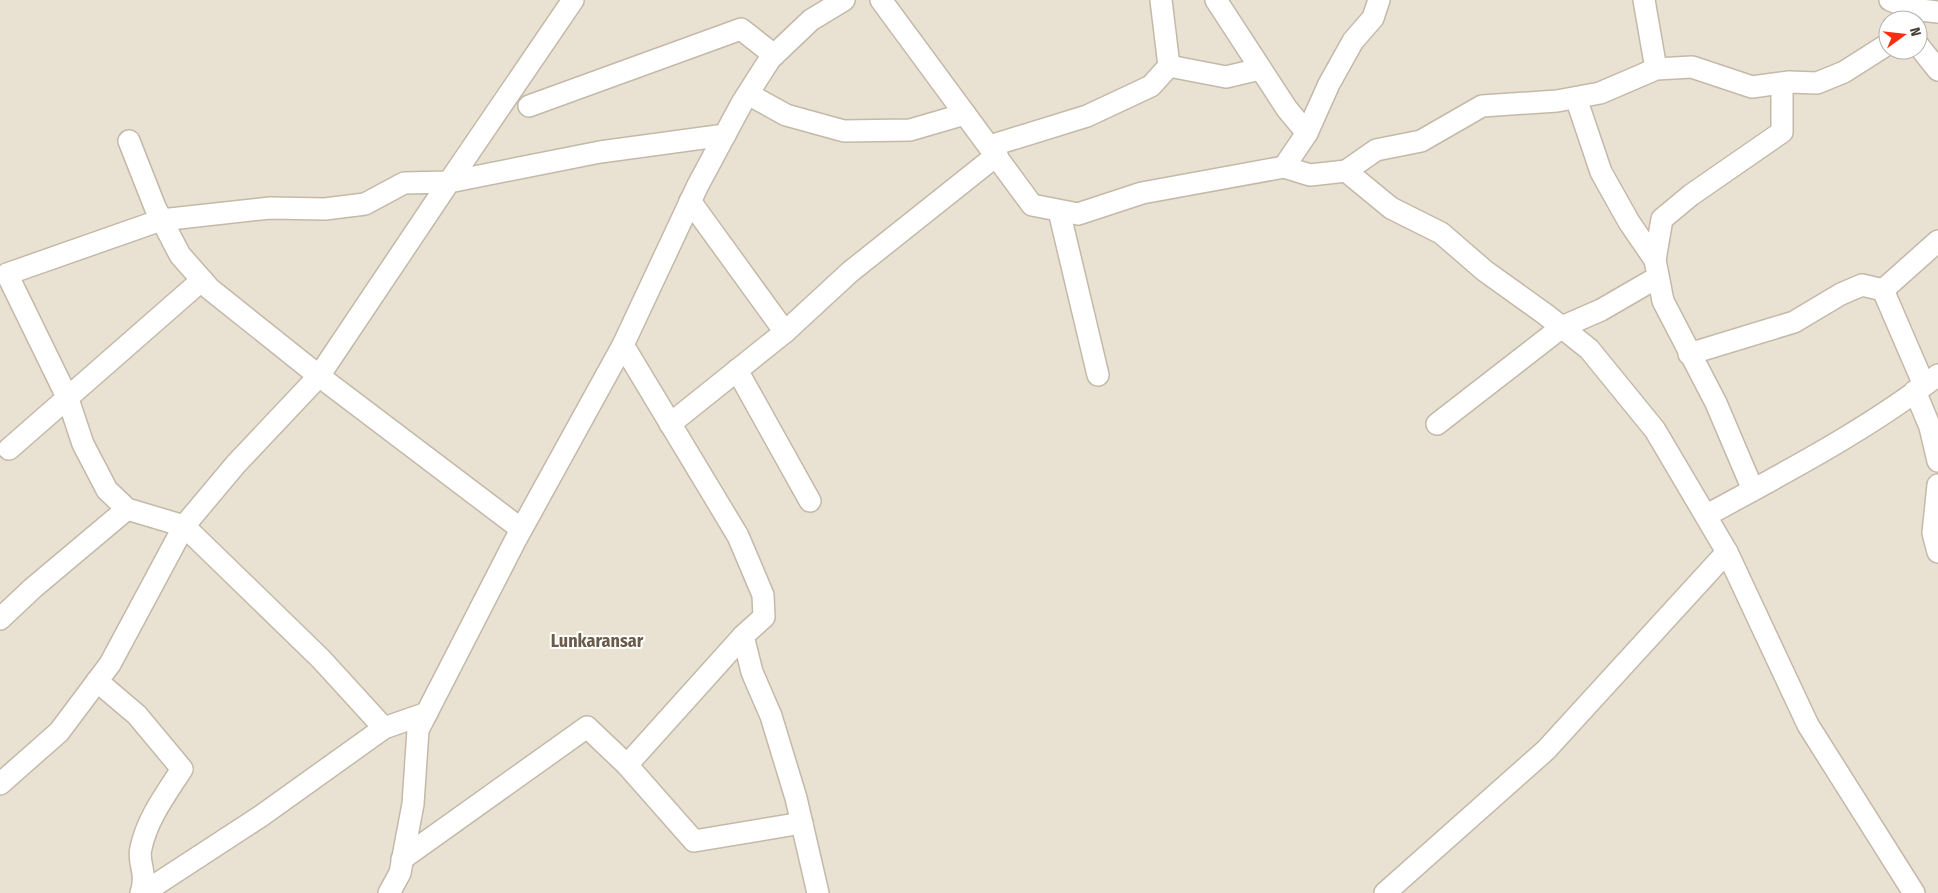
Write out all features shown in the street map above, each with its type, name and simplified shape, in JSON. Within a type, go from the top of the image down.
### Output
[{"type":"street","points":[[0,784],[59,732],[110,664],[184,526],[236,464],[319,376],[572,0]]},
{"type":"street","points":[[389,893],[400,873],[413,804],[418,730],[522,529],[623,345],[690,201],[748,94],[774,55],[811,20],[844,0]]},
{"type":"street","points":[[881,0],[1032,205],[1078,214],[1142,193],[1284,167],[1310,175],[1346,171],[1376,150],[1420,141],[1482,106],[1557,101],[1600,93],[1656,69],[1692,67],[1752,87],[1782,83],[1816,83],[1844,72],[1878,50]]},
{"type":"street","points":[[670,424],[786,332],[850,272],[993,151],[1087,116],[1151,86],[1169,66],[1161,0]]},
{"type":"street","points":[[1216,0],[1287,109],[1307,133]]},
{"type":"street","points":[[1284,167],[1307,133],[1329,84],[1353,41],[1374,18],[1379,0]]},
{"type":"street","points":[[1644,0],[1656,69]]},
{"type":"street","points":[[1890,0],[1912,8],[1938,12]]},
{"type":"street","points":[[529,106],[741,29],[774,55]]},
{"type":"street","points":[[1928,58],[1938,70]]},
{"type":"street","points":[[1169,66],[1226,77],[1260,69]]},
{"type":"street","points":[[1753,490],[1716,403],[1663,301],[1657,268],[1662,219],[1698,189],[1782,132],[1782,83]]},
{"type":"street","points":[[748,94],[781,114],[844,131],[910,130],[966,114]]},
{"type":"street","points":[[1576,98],[1601,172],[1657,268]]},
{"type":"street","points":[[384,728],[321,659],[184,526],[128,509],[107,490],[83,444],[68,399],[3,275],[162,220],[270,208],[325,209],[365,204],[404,183],[449,182],[600,152],[725,135]]},
{"type":"street","points":[[129,141],[162,220],[180,255],[210,289],[319,376],[522,529]]},
{"type":"street","points":[[1346,171],[1391,208],[1441,233],[1485,271],[1589,349],[1655,430],[1707,514],[1727,552],[1808,724],[1914,893]]},
{"type":"street","points":[[690,201],[786,332]]},
{"type":"street","points":[[1059,210],[1098,376]]},
{"type":"street","points":[[1883,290],[1938,241]]},
{"type":"street","points":[[1437,424],[1562,327],[1601,310],[1657,268]]},
{"type":"street","points":[[3,454],[202,280]]},
{"type":"street","points":[[1689,354],[1794,322],[1841,294],[1862,285],[1883,290]]},
{"type":"street","points":[[1883,290],[1926,384],[1930,426],[1938,460]]},
{"type":"street","points":[[623,345],[738,536],[763,595],[764,617],[743,636],[627,765]]},
{"type":"street","points":[[737,370],[810,501]]},
{"type":"street","points":[[1707,514],[1823,450],[1926,384]]},
{"type":"street","points":[[1938,485],[1933,533],[1938,552]]},
{"type":"street","points":[[0,619],[33,588],[128,509]]},
{"type":"street","points":[[1386,893],[1546,750],[1727,552]]},
{"type":"street","points":[[743,636],[752,672],[771,716],[802,823],[818,893]]},
{"type":"street","points":[[97,681],[137,715],[182,769],[149,821],[140,850],[145,880],[142,893]]},
{"type":"street","points":[[142,893],[261,816],[384,728],[427,713]]},
{"type":"street","points":[[402,859],[587,727],[627,765],[694,841],[802,823]]},
{"type":"shaded area","points":[[0,0],[1938,0],[1938,893],[0,893]]},
{"type":"district","name":"Lunkaransar","points":[[597,641]]}]
